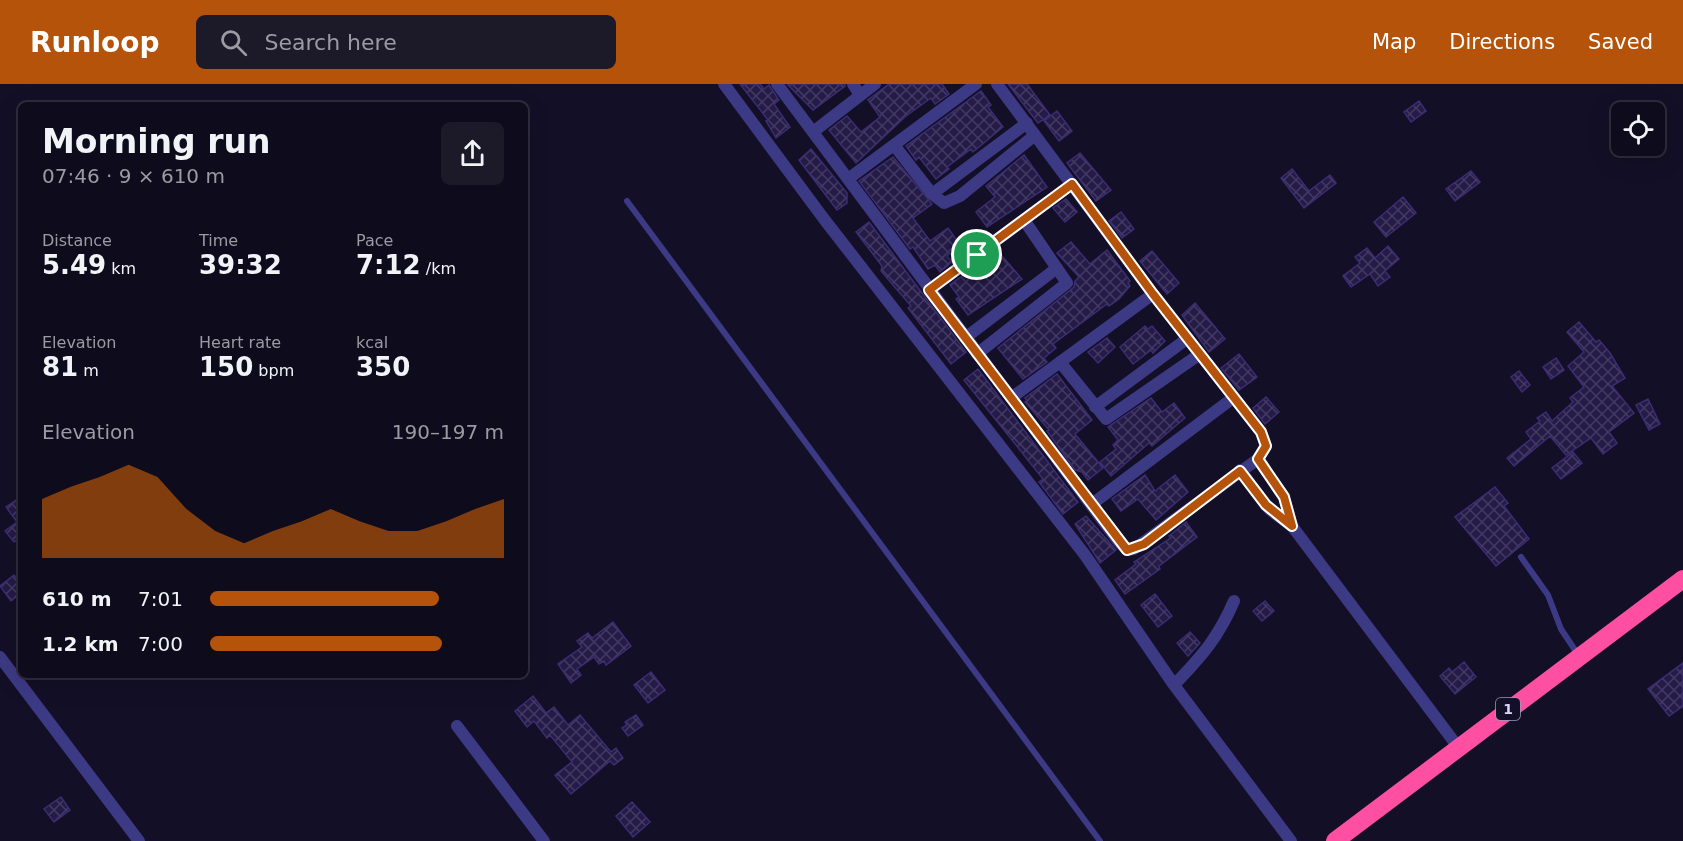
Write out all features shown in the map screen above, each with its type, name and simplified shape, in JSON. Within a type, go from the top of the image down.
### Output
[{"type":"highway","name":"1","points":[[1335,841],[1683,579]]},
{"type":"street","points":[[724,84],[824,219],[1085,555],[1173,684],[1291,841]]},
{"type":"street","points":[[777,84],[1118,541],[1127,550],[1134,549],[1258,459],[1266,446],[1261,432],[1153,294],[997,84]]},
{"type":"street","points":[[853,84],[860,95]]},
{"type":"street","points":[[813,132],[875,84]]},
{"type":"street","points":[[848,179],[976,84]]},
{"type":"street","points":[[932,194],[1027,123]]},
{"type":"street","points":[[894,145],[932,194],[944,203],[960,196],[1035,135]]},
{"type":"street","points":[[929,290],[1072,184]]},
{"type":"street","points":[[977,354],[1065,285],[1066,281],[1024,220]]},
{"type":"street","points":[[965,338],[1057,268]]},
{"type":"street","points":[[1011,398],[1153,294]]},
{"type":"street","points":[[1095,407],[1188,338]]},
{"type":"street","points":[[1060,362],[1107,419],[1200,354]]},
{"type":"street","points":[[1092,504],[1233,398]]},
{"type":"street","points":[[1258,459],[1284,497],[1292,526]]},
{"type":"street","points":[[1240,471],[1266,505],[1292,526],[1458,747]]},
{"type":"street","points":[[1173,684],[1207,652],[1221,630],[1233,601]]},
{"type":"street","points":[[0,657],[139,841]]},
{"type":"street","points":[[457,726],[544,841]]},
{"type":"lane","points":[[627,201],[1100,841]]},
{"type":"lane","points":[[1521,557],[1548,595],[1561,630],[1579,657]]},
{"type":"building","points":[[740,84],[760,84],[764,89],[769,85],[779,100],[774,104],[790,127],[776,138],[766,121],[768,120]]},
{"type":"building","points":[[787,84],[845,84],[845,86],[813,110]]},
{"type":"building","points":[[889,84],[942,84],[949,94],[935,104],[931,98],[906,116],[856,163],[829,130],[847,116],[861,132],[880,117],[868,100]]},
{"type":"building","points":[[1008,84],[1027,84],[1050,115],[1038,123]]},
{"type":"building","points":[[981,91],[991,105],[988,107],[1003,127],[973,152],[971,149],[947,167],[949,169],[936,179],[919,157],[916,160],[906,146]]},
{"type":"building","points":[[1419,101],[1426,111],[1411,122],[1404,112]]},
{"type":"building","points":[[1057,111],[1072,131],[1059,141],[1044,121]]},
{"type":"building","points":[[811,149],[847,193],[847,203],[837,210],[799,160]]},
{"type":"building","points":[[1080,153],[1111,190],[1096,201],[1067,163]]},
{"type":"building","points":[[1024,155],[1047,187],[987,227],[976,212],[995,197],[986,186]]},
{"type":"building","points":[[893,157],[932,204],[913,218],[930,241],[948,228],[961,246],[947,256],[952,262],[940,272],[935,265],[928,269],[913,247],[910,249],[859,181]]},
{"type":"building","points":[[1292,169],[1309,191],[1330,175],[1336,183],[1304,208],[1281,178]]},
{"type":"building","points":[[1471,171],[1480,182],[1455,201],[1446,189]]},
{"type":"building","points":[[1403,197],[1416,213],[1386,237],[1374,222]]},
{"type":"building","points":[[1066,199],[1077,212],[1065,222],[1053,208]]},
{"type":"building","points":[[1121,212],[1134,229],[1122,238],[1109,221]]},
{"type":"building","points":[[869,222],[966,352],[951,364],[908,308],[911,306],[881,271],[882,266],[856,232]]},
{"type":"building","points":[[1071,242],[1090,264],[1107,250],[1130,281],[1128,283],[1130,286],[1119,299],[1109,306],[1107,304],[1053,344],[1056,348],[1044,358],[1047,362],[1023,379],[998,348],[1074,287],[1079,277],[1057,253]]},
{"type":"building","points":[[1388,246],[1399,259],[1385,271],[1390,277],[1378,286],[1370,274],[1351,287],[1343,276],[1360,263],[1355,257],[1367,248],[1375,258]]},
{"type":"building","points":[[997,250],[1022,279],[968,315],[956,299],[959,297],[950,285]]},
{"type":"building","points":[[1152,251],[1179,283],[1167,294],[1140,261]]},
{"type":"building","points":[[1195,303],[1225,339],[1209,352],[1182,315]]},
{"type":"building","points":[[1579,322],[1596,342],[1599,340],[1610,353],[1625,378],[1612,386],[1634,413],[1609,432],[1617,443],[1603,454],[1591,438],[1566,455],[1550,436],[1514,466],[1507,458],[1531,439],[1526,432],[1540,421],[1537,418],[1546,412],[1552,421],[1573,402],[1570,398],[1584,387],[1568,366],[1584,352],[1567,332]]},
{"type":"building","points":[[1145,326],[1148,329],[1152,326],[1165,341],[1153,353],[1151,350],[1133,364],[1120,347]]},
{"type":"building","points":[[1107,338],[1115,347],[1098,363],[1088,352]]},
{"type":"building","points":[[1239,354],[1257,377],[1239,390],[1221,368]]},
{"type":"building","points":[[1556,358],[1564,370],[1551,379],[1543,367]]},
{"type":"building","points":[[978,369],[1078,502],[1063,514],[1039,482],[1043,479],[964,380]]},
{"type":"building","points":[[1519,371],[1530,385],[1522,392],[1511,377]]},
{"type":"building","points":[[1057,374],[1092,420],[1075,434],[1103,468],[1088,480],[1082,472],[1075,470],[1047,431],[1049,430],[1025,402],[1027,401],[1025,398]]},
{"type":"building","points":[[1266,397],[1279,412],[1265,424],[1253,408]]},
{"type":"building","points":[[1151,398],[1162,412],[1174,403],[1185,418],[1152,446],[1149,443],[1111,476],[1100,462],[1116,449],[1113,445],[1118,440],[1108,427]]},
{"type":"building","points":[[1648,399],[1660,424],[1649,430],[1636,405]]},
{"type":"building","points":[[1573,452],[1582,463],[1561,479],[1552,468]]},
{"type":"building","points":[[1145,475],[1155,491],[1175,475],[1188,492],[1156,520],[1138,499],[1121,511],[1112,499]]},
{"type":"building","points":[[1495,487],[1508,503],[1504,506],[1529,539],[1496,566],[1455,517]]},
{"type":"building","points":[[18,499],[18,539],[14,542],[5,531],[17,522],[6,507]]},
{"type":"building","points":[[1086,516],[1116,550],[1100,563],[1075,524]]},
{"type":"building","points":[[1186,522],[1197,537],[1159,566],[1160,569],[1125,594],[1115,580],[1136,564],[1134,562],[1171,538],[1169,536]]},
{"type":"building","points":[[14,575],[18,580],[18,595],[11,601],[0,586]]},
{"type":"building","points":[[1155,594],[1172,616],[1158,627],[1141,605]]},
{"type":"building","points":[[1265,601],[1274,611],[1262,621],[1253,611]]},
{"type":"building","points":[[613,622],[631,646],[606,665],[604,661],[599,664],[594,657],[577,669],[581,675],[571,683],[558,664],[582,647],[577,641],[588,633],[592,638]]},
{"type":"building","points":[[1190,632],[1200,643],[1188,656],[1177,643]]},
{"type":"building","points":[[1464,662],[1476,677],[1455,694],[1440,676],[1449,668],[1452,672]]},
{"type":"building","points":[[1683,663],[1683,706],[1669,716],[1648,689]]},
{"type":"building","points":[[651,672],[665,690],[648,703],[634,685]]},
{"type":"building","points":[[533,696],[546,713],[554,707],[568,725],[580,715],[611,752],[616,748],[623,758],[614,765],[610,761],[571,794],[555,775],[572,762],[550,735],[547,738],[534,721],[527,727],[515,711]]},
{"type":"building","points":[[636,715],[643,725],[628,736],[622,728],[627,725],[625,722]]},
{"type":"building","points":[[61,797],[70,810],[54,822],[44,809]]},
{"type":"building","points":[[632,802],[650,822],[633,837],[616,816]]},
{"type":"route","points":[[1072,184],[1153,294],[1261,432],[1266,446],[1258,459],[1284,497],[1292,526],[1270,510],[1240,471],[1144,544],[1127,550],[929,290],[977,255],[1072,184]]}]
